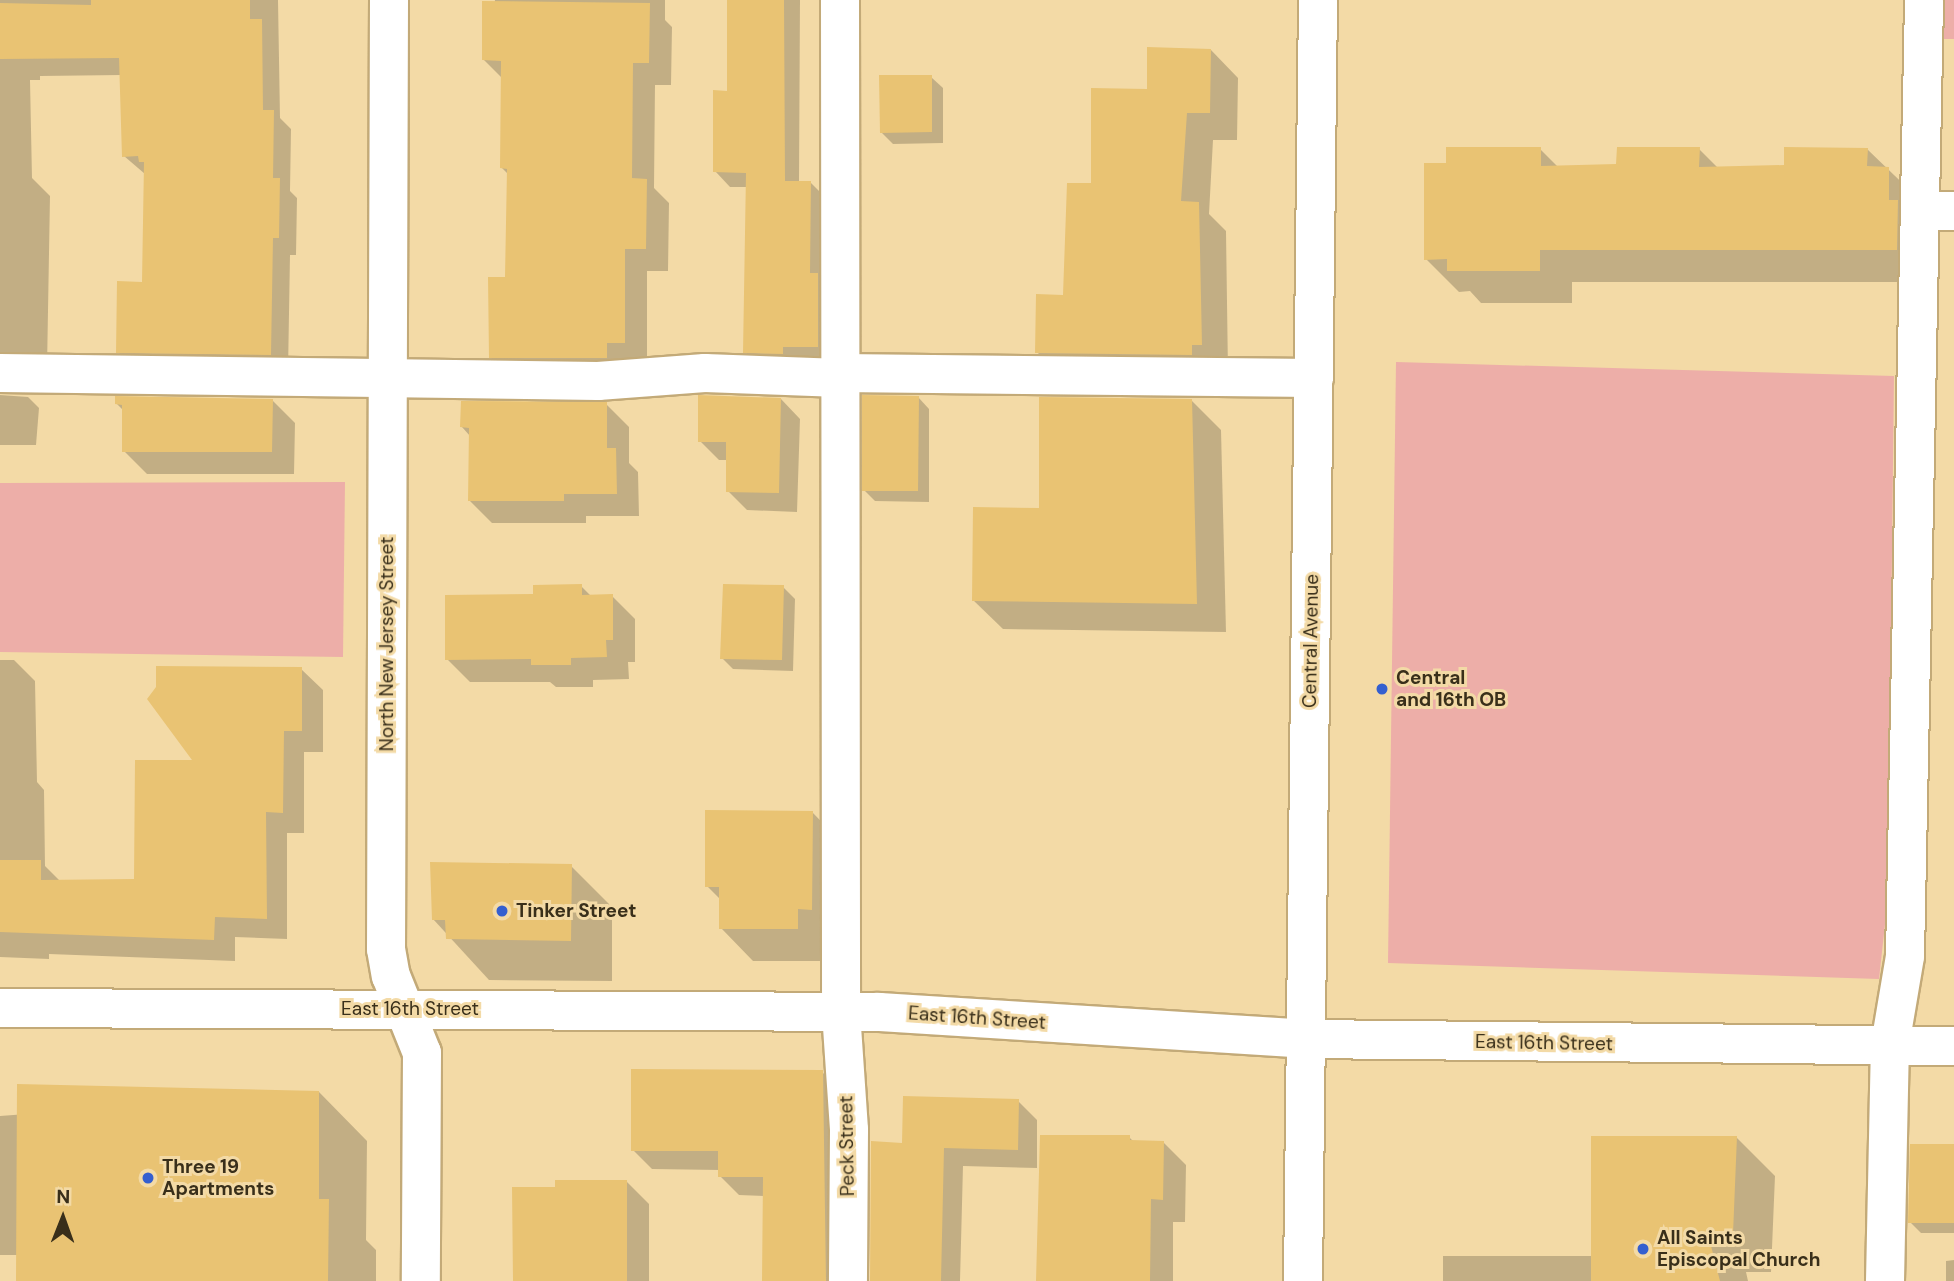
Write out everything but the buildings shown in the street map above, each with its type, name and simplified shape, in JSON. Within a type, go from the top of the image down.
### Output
[{"type":"main road","name":"North New Jersey Street","points":[[389,0],[386,949],[404,1009],[419,1038],[423,1072],[421,1281]]},
{"type":"main road","name":"Peck Street","points":[[840,0],[841,1012],[849,1130],[848,1281]]},
{"type":"main road","name":"Central Avenue","points":[[1303,1281],[1318,0]]},
{"type":"main road","points":[[1885,1281],[1890,1045],[1905,956],[1937,211],[1924,0]]},
{"type":"main road","points":[[0,373],[598,381],[705,373],[1314,378]]},
{"type":"main road","name":"East 16th Street","points":[[0,1008],[841,1012],[1306,1039],[1954,1046]]},
{"type":"shaded area","points":[[1932,0],[1954,0],[1954,39],[1932,39]]},
{"type":"shaded area","points":[[1396,362],[1894,376],[1888,897],[1879,979],[1388,963]]},
{"type":"shaded area","points":[[345,482],[343,657],[0,652],[0,483]]},
{"type":"place","name":"Central and 16th OB","points":[[1382,689]]},
{"type":"place","name":"Tinker Street","points":[[502,911]]},
{"type":"place","name":"Three 19 Apartments","points":[[148,1178]]},
{"type":"place","name":"All Saints Episcopal Church","points":[[1643,1249]]}]
